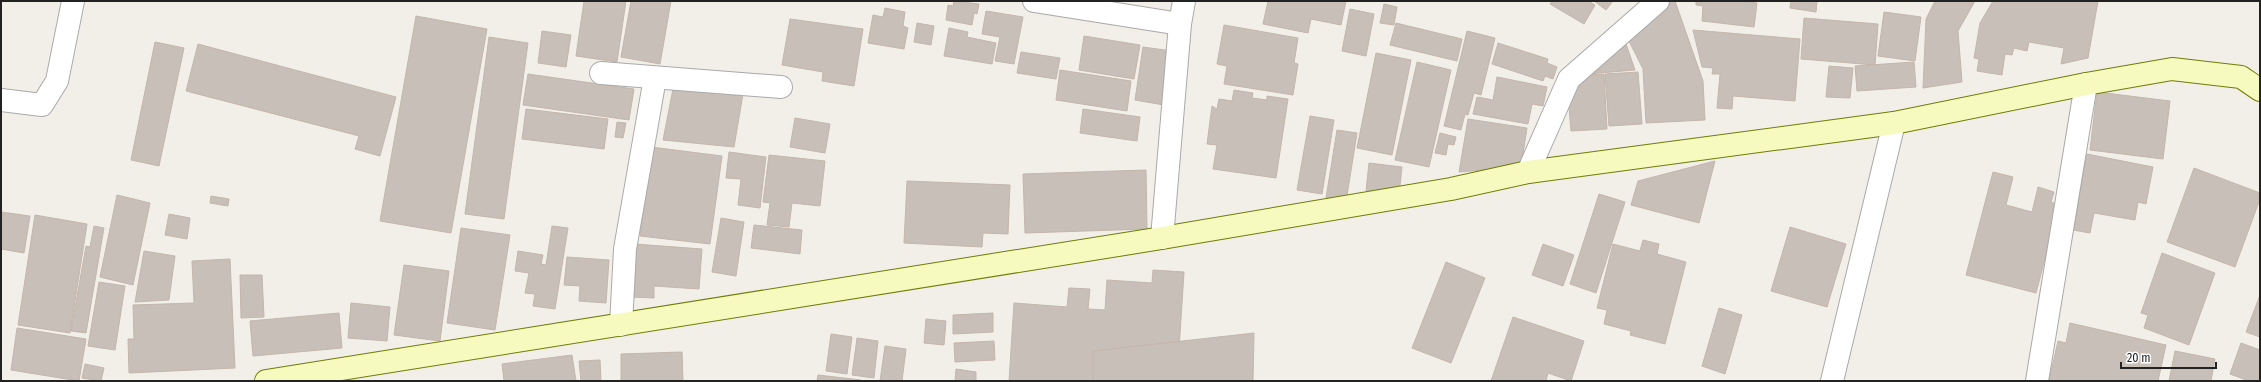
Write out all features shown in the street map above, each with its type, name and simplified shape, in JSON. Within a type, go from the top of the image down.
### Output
[{"type":"street","points":[[1,100],[42,105],[57,81],[73,1]]},
{"type":"street","points":[[1034,1],[1180,24]]},
{"type":"street","points":[[1162,238],[1180,24],[1184,1]]},
{"type":"street","points":[[1528,172],[1569,79],[1658,1]]},
{"type":"street","points":[[266,381],[306,378],[621,325],[1162,238],[1451,189],[1528,172],[1894,123],[2086,84],[2172,69],[2241,78],[2260,90]]},
{"type":"street","points":[[601,74],[780,87]]},
{"type":"street","points":[[621,325],[625,249],[655,78]]},
{"type":"street","points":[[2037,381],[2086,84]]},
{"type":"street","points":[[1832,381],[1894,123]]},
{"type":"building","points":[[584,1],[626,1],[617,62],[576,56]]},
{"type":"building","points":[[631,1],[671,1],[660,64],[621,57]]},
{"type":"building","points":[[954,1],[979,4],[977,14],[974,13],[972,25],[946,20],[948,5],[953,6]]},
{"type":"building","points":[[1268,1],[1346,1],[1341,25],[1311,19],[1308,33],[1263,24]]},
{"type":"building","points":[[1552,1],[1588,1],[1595,5],[1584,24],[1550,4]]},
{"type":"building","points":[[1594,1],[1613,1],[1606,10]]},
{"type":"building","points":[[1667,1],[1675,1],[1703,81],[1705,120],[1646,123],[1643,69],[1627,37]]},
{"type":"building","points":[[1696,1],[1741,1],[1757,3],[1754,27],[1702,21],[1703,6],[1696,5]]},
{"type":"building","points":[[1791,1],[1817,1],[1816,12],[1790,8]]},
{"type":"building","points":[[1935,1],[1975,1],[1958,31],[1962,82],[1923,88],[1926,19]]},
{"type":"building","points":[[1993,1],[2098,1],[2088,58],[2061,64],[2064,48],[2029,42],[2027,51],[2014,48],[2012,55],[2005,54],[2002,75],[1977,71],[1979,59],[1974,58],[1980,23]]},
{"type":"building","points":[[1384,4],[1397,7],[1394,25],[1380,23]]},
{"type":"building","points":[[885,8],[905,12],[903,26],[908,28],[904,49],[868,43],[873,15],[883,17]]},
{"type":"building","points":[[1350,9],[1374,14],[1366,56],[1342,51]]},
{"type":"building","points":[[986,11],[1023,17],[1014,64],[995,61],[1000,37],[982,34]]},
{"type":"building","points":[[1884,12],[1921,17],[1915,61],[1878,56]]},
{"type":"building","points":[[416,16],[487,29],[451,233],[380,221]]},
{"type":"building","points":[[1804,18],[1878,24],[1875,65],[1801,59]]},
{"type":"building","points":[[790,19],[863,29],[854,86],[822,81],[823,72],[782,65]]},
{"type":"building","points":[[917,23],[934,26],[931,45],[914,42]]},
{"type":"building","points":[[1396,23],[1462,39],[1457,61],[1390,45]]},
{"type":"building","points":[[1224,25],[1298,38],[1294,63],[1298,64],[1293,95],[1224,84],[1227,66],[1217,64]]},
{"type":"building","points":[[949,28],[968,32],[967,37],[996,43],[992,64],[944,56]]},
{"type":"building","points":[[1693,30],[1800,39],[1795,101],[1733,96],[1732,109],[1717,108],[1720,74],[1712,74],[1713,68],[1702,67]]},
{"type":"building","points":[[542,31],[571,35],[566,67],[538,63]]},
{"type":"building","points":[[1467,31],[1495,38],[1481,95],[1474,93],[1468,115],[1465,114],[1461,130],[1444,126]]},
{"type":"building","points":[[1084,36],[1140,45],[1134,79],[1079,70]]},
{"type":"building","points":[[489,37],[528,43],[504,219],[465,214]]},
{"type":"building","points":[[1625,41],[1635,70],[1588,74]]},
{"type":"building","points":[[155,42],[184,48],[159,166],[131,160]]},
{"type":"building","points":[[1498,43],[1548,59],[1547,63],[1557,67],[1553,79],[1545,76],[1543,81],[1492,64]]},
{"type":"building","points":[[198,44],[396,97],[380,156],[355,149],[359,136],[186,91]]},
{"type":"building","points":[[1143,47],[1172,51],[1164,105],[1135,100]]},
{"type":"building","points":[[1021,52],[1060,58],[1056,79],[1017,73]]},
{"type":"building","points":[[1376,53],[1411,60],[1392,155],[1357,148]]},
{"type":"building","points":[[1417,62],[1451,70],[1429,167],[1395,160]]},
{"type":"building","points":[[1914,62],[1916,87],[1857,91],[1855,66]]},
{"type":"building","points":[[1829,66],[1853,68],[1850,98],[1826,97]]},
{"type":"building","points":[[1060,70],[1131,81],[1127,111],[1056,100]]},
{"type":"building","points":[[1638,72],[1642,124],[1609,126],[1605,74]]},
{"type":"building","points":[[528,74],[634,89],[629,120],[523,105]]},
{"type":"building","points":[[1604,74],[1607,129],[1571,131],[1568,95],[1586,75]]},
{"type":"building","points":[[1497,77],[1547,87],[1543,106],[1532,104],[1528,124],[1473,114],[1477,97],[1493,100]]},
{"type":"building","points":[[673,89],[743,94],[734,147],[663,140]]},
{"type":"building","points":[[1234,90],[1253,93],[1252,98],[1267,100],[1267,96],[1288,99],[1276,178],[1213,169],[1217,145],[1207,144],[1212,106],[1217,109],[1219,99],[1232,101]]},
{"type":"building","points":[[2097,92],[2170,101],[2163,159],[2090,150]]},
{"type":"building","points":[[526,109],[608,119],[604,149],[522,139]]},
{"type":"building","points":[[1083,109],[1140,117],[1137,141],[1080,133]]},
{"type":"building","points":[[1310,116],[1334,120],[1322,194],[1297,190]]},
{"type":"building","points":[[795,118],[830,124],[825,153],[790,147]]},
{"type":"building","points":[[1468,119],[1527,128],[1521,167],[1459,172]]},
{"type":"building","points":[[617,122],[626,123],[623,138],[615,137]]},
{"type":"building","points":[[1337,130],[1357,133],[1346,202],[1326,198]]},
{"type":"building","points":[[1440,133],[1456,137],[1454,145],[1448,144],[1446,155],[1435,153]]},
{"type":"building","points":[[651,147],[722,156],[710,244],[640,236]]},
{"type":"building","points":[[729,152],[766,157],[760,208],[738,205],[741,179],[726,178]]},
{"type":"building","points":[[2087,154],[2153,167],[2146,204],[2138,202],[2135,220],[2094,213],[2090,233],[2073,230]]},
{"type":"building","points":[[769,155],[825,161],[820,206],[792,203],[789,227],[767,225],[770,203],[763,202]]},
{"type":"building","points":[[1715,161],[1699,223],[1631,205],[1638,181]]},
{"type":"building","points":[[1369,163],[1402,167],[1399,195],[1366,191]]},
{"type":"building","points":[[2194,168],[2260,193],[2260,199],[2235,267],[2167,242]]},
{"type":"building","points":[[1146,170],[1147,229],[1025,233],[1023,174]]},
{"type":"building","points":[[1993,172],[2013,177],[2006,205],[2032,212],[2038,187],[2054,192],[2051,202],[2059,205],[2036,293],[1966,275]]},
{"type":"building","points":[[907,181],[1010,185],[1008,234],[983,233],[982,247],[904,243]]},
{"type":"building","points":[[1599,194],[1625,202],[1596,293],[1570,284]]},
{"type":"building","points":[[117,195],[150,203],[133,285],[100,277]]},
{"type":"building","points":[[211,196],[229,199],[228,206],[210,203]]},
{"type":"building","points":[[1,212],[30,216],[24,253],[1,249]]},
{"type":"building","points":[[169,214],[190,218],[187,239],[165,235]]},
{"type":"building","points":[[35,215],[87,224],[70,333],[18,325]]},
{"type":"building","points":[[721,218],[744,222],[736,276],[712,272]]},
{"type":"building","points":[[754,225],[802,230],[800,254],[751,248]]},
{"type":"building","points":[[94,226],[104,228],[86,333],[71,331],[86,246],[90,247]]},
{"type":"building","points":[[552,226],[568,228],[555,309],[533,306],[535,294],[525,293],[529,273],[515,271],[518,251],[543,255],[541,264],[546,265]]},
{"type":"building","points":[[1790,227],[1846,244],[1827,307],[1771,291]]},
{"type":"building","points":[[461,228],[510,235],[495,330],[447,323]]},
{"type":"building","points":[[1643,240],[1659,244],[1657,254],[1686,262],[1665,344],[1630,335],[1631,331],[1604,324],[1607,310],[1597,308],[1613,244],[1640,251]]},
{"type":"building","points":[[635,244],[702,249],[699,289],[654,286],[654,298],[631,297]]},
{"type":"building","points":[[1543,244],[1574,255],[1563,286],[1532,275]]},
{"type":"building","points":[[144,251],[175,256],[169,300],[135,302]]},
{"type":"building","points":[[2162,253],[2215,273],[2189,345],[2144,328],[2148,315],[2141,313]]},
{"type":"building","points":[[567,257],[609,260],[606,303],[579,301],[580,286],[564,285]]},
{"type":"building","points":[[230,259],[235,368],[129,373],[128,339],[134,339],[133,305],[194,303],[192,261]]},
{"type":"building","points":[[1446,262],[1485,278],[1451,363],[1412,348]]},
{"type":"building","points":[[404,265],[449,271],[440,341],[394,335]]},
{"type":"building","points":[[1153,270],[1184,272],[1177,381],[1009,381],[1014,303],[1067,307],[1069,288],[1090,289],[1088,309],[1105,310],[1107,280],[1152,283]]},
{"type":"building","points":[[240,275],[262,275],[264,317],[241,318]]},
{"type":"building","points":[[99,282],[125,286],[115,350],[88,346]]},
{"type":"building","points":[[2260,295],[2260,337],[2246,332]]},
{"type":"building","points":[[351,303],[390,307],[387,341],[348,338]]},
{"type":"building","points":[[1719,308],[1742,315],[1725,374],[1702,366]]},
{"type":"building","points":[[339,313],[342,348],[253,356],[250,321]]},
{"type":"building","points":[[993,313],[993,332],[953,334],[953,315]]},
{"type":"building","points":[[1513,317],[1584,341],[1571,381],[1548,373],[1546,381],[1491,381]]},
{"type":"building","points":[[926,319],[946,321],[944,345],[924,343]]},
{"type":"building","points":[[2070,323],[2166,345],[2158,381],[2049,381],[2058,341],[2066,343]]},
{"type":"building","points":[[17,328],[86,339],[79,381],[11,370]]},
{"type":"building","points":[[1254,333],[1253,381],[1093,381],[1093,351]]},
{"type":"building","points":[[831,334],[852,337],[847,374],[826,371]]},
{"type":"building","points":[[857,338],[878,341],[874,378],[852,375]]},
{"type":"building","points":[[994,341],[995,360],[955,362],[954,343]]},
{"type":"building","points":[[2241,343],[2260,350],[2260,381],[2249,381],[2230,374]]},
{"type":"building","points":[[885,346],[906,349],[902,381],[880,381]]},
{"type":"building","points":[[2175,351],[2215,359],[2211,381],[2169,381]]},
{"type":"building","points":[[682,352],[683,381],[621,381],[621,354]]},
{"type":"building","points":[[572,355],[576,381],[504,381],[502,364]]},
{"type":"building","points":[[600,360],[601,381],[581,381],[579,361]]},
{"type":"building","points":[[85,364],[104,368],[101,381],[82,378]]},
{"type":"building","points":[[956,369],[976,372],[976,381],[955,381]]},
{"type":"building","points":[[818,375],[861,380],[861,381],[817,381]]}]
